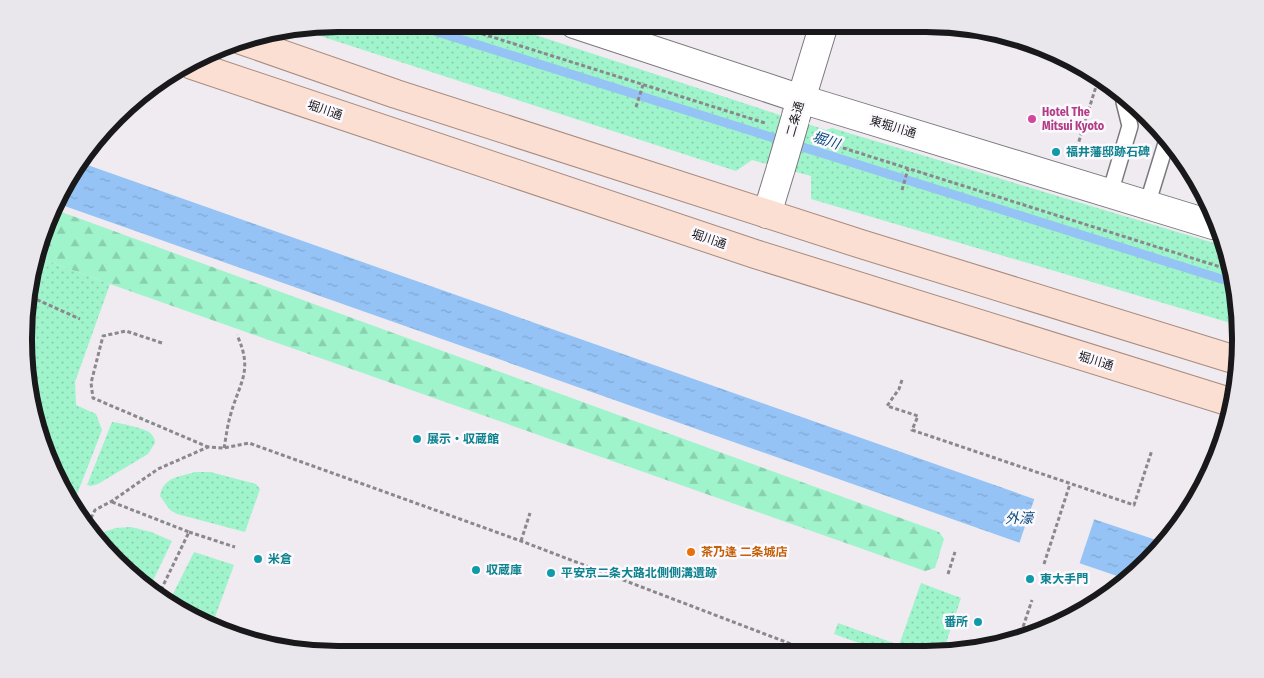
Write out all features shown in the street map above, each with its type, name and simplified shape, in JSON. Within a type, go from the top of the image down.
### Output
[{"type":"main road","points":[[254,45],[396,94],[767,214],[1231,358]]},
{"type":"main road","name":"堀川通","points":[[198,67],[755,254],[1226,401]]},
{"type":"street","name":"東堀川通","points":[[593,32],[789,115],[1110,193],[1209,224]]},
{"type":"street","name":"二条通","points":[[767,214],[781,168],[789,115],[821,32]]},
{"type":"lane","points":[[1110,193],[1130,126],[1125,108]]},
{"type":"lane","points":[[1147,205],[1165,148]]},
{"type":"path","points":[[476,32],[643,85],[789,115]]},
{"type":"path","points":[[636,107],[643,85]]},
{"type":"path","points":[[1073,162],[1096,85]]},
{"type":"path","points":[[823,142],[1223,268]]},
{"type":"path","points":[[902,190],[908,169]]},
{"type":"path","points":[[35,299],[80,319]]},
{"type":"path","points":[[162,343],[126,331],[103,336],[91,383],[93,398],[208,447],[224,448],[249,443],[521,541],[796,646]]},
{"type":"path","points":[[224,448],[230,417],[245,374],[244,351],[237,335]]},
{"type":"path","points":[[902,380],[899,390],[887,406],[918,416],[912,430],[1134,505],[1152,450]]},
{"type":"path","points":[[91,519],[95,510],[112,501],[158,470],[208,447]]},
{"type":"path","points":[[1044,564],[1070,484]]},
{"type":"path","points":[[112,501],[189,532],[235,547]]},
{"type":"path","points":[[521,541],[530,512]]},
{"type":"path","points":[[162,589],[189,532]]},
{"type":"path","points":[[948,574],[955,552]]},
{"type":"path","points":[[1022,630],[1032,600]]},
{"type":"green space","points":[[526,32],[826,130],[832,128],[1216,244],[1226,279],[1231,323],[811,199],[811,176],[752,160],[736,171],[313,34]]},
{"type":"green space","points":[[60,212],[939,532],[944,539],[935,568],[925,571],[43,259]]},
{"type":"green space","points":[[43,259],[110,284],[75,382],[76,405],[96,414],[102,430],[76,496],[64,475],[49,438],[38,399],[35,379],[32,339],[33,319],[38,279]]},
{"type":"green space","points":[[112,422],[149,432],[154,437],[155,443],[148,454],[98,484],[87,485]]},
{"type":"green space","points":[[195,472],[210,472],[256,484],[260,489],[245,532],[177,514],[170,510],[160,496],[164,485],[168,481]]},
{"type":"green space","points":[[131,527],[151,532],[172,541],[152,582],[122,556],[102,533],[116,528]]},
{"type":"green space","points":[[194,552],[234,565],[214,619],[172,596]]},
{"type":"green space","points":[[921,583],[961,598],[945,645],[867,646],[834,634],[838,623],[899,645]]},
{"type":"water","name":"外濠","points":[[87,165],[1034,499],[1156,540],[1142,556],[1118,576],[63,205]]},
{"type":"pier","points":[[1035,497],[1095,517],[1079,565],[1019,544]]},
{"type":"waterway","name":"堀川","points":[[437,32],[1226,280]]},
{"type":"place","name":"Hotel The Mitsui Kyoto","points":[[1032,119]]},
{"type":"place","name":"福井藩邸跡石碑","points":[[1056,152]]},
{"type":"place","name":"展示・収蔵館","points":[[417,439]]},
{"type":"place","name":"茶乃逢 二条城店","points":[[691,552]]},
{"type":"place","name":"米倉","points":[[258,559]]},
{"type":"place","name":"収蔵庫","points":[[476,570]]},
{"type":"place","name":"平安京二条大路北側側溝遺跡","points":[[551,573]]},
{"type":"place","name":"東大手門","points":[[1030,579]]},
{"type":"place","name":"番所","points":[[978,622]]}]
